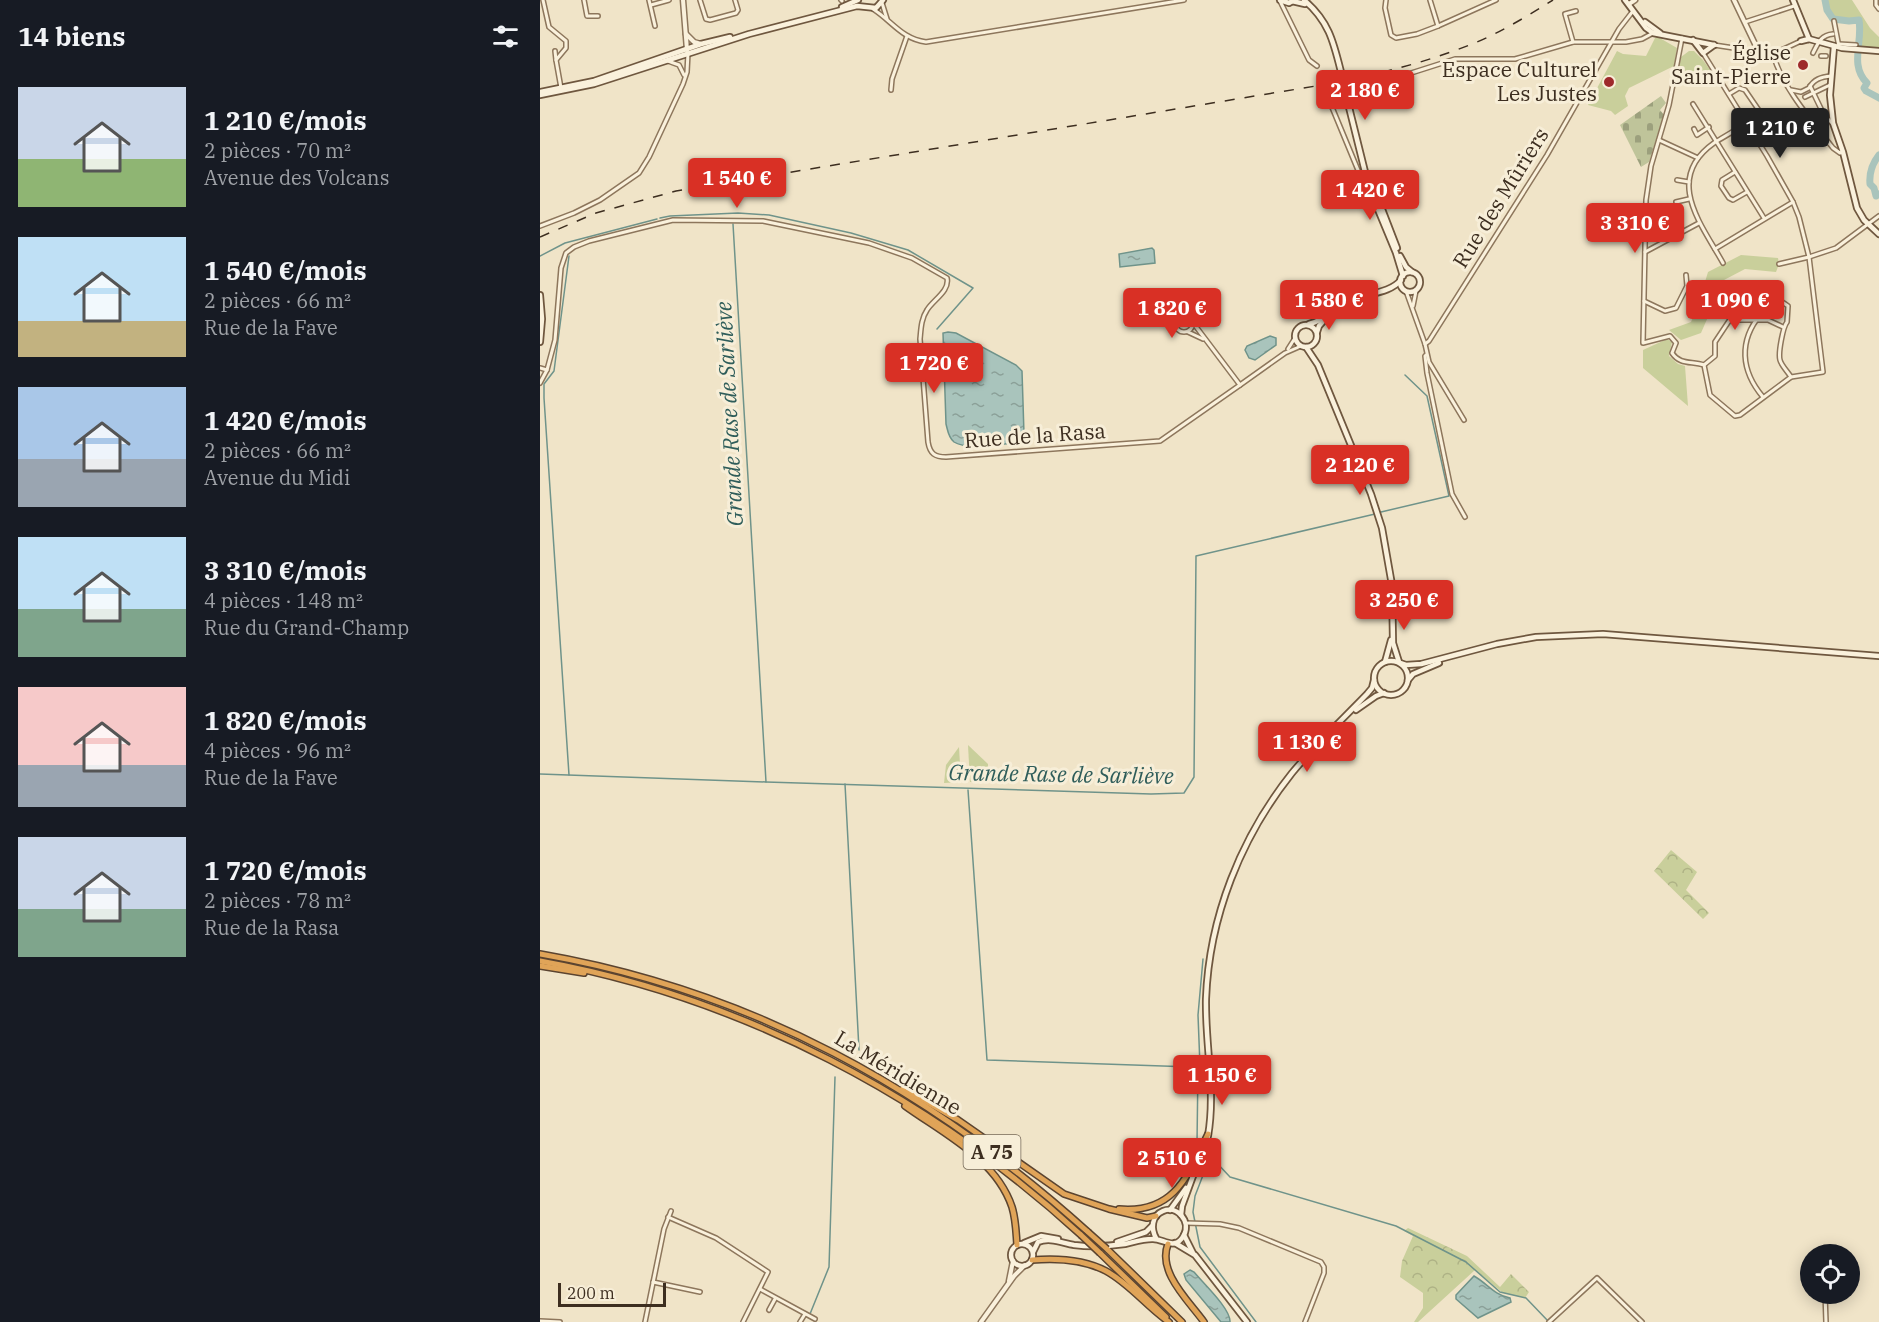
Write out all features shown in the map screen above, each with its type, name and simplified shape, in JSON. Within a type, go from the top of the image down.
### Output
[{"type":"highway","name":"La Méridienne","points":[[540,951],[674,987],[749,1014],[830,1050],[888,1081],[1010,1165],[1107,1249],[1182,1322]]},
{"type":"highway","name":"La Méridienne","points":[[540,961],[668,993],[759,1027],[834,1061],[888,1091],[967,1142],[1021,1183],[1081,1235],[1170,1322]]},
{"type":"highway","points":[[540,966],[610,977]]},
{"type":"highway","points":[[888,1081],[908,1090],[958,1120],[1050,1185],[1078,1200],[1147,1218],[1156,1216]]},
{"type":"highway","points":[[888,1091],[906,1107],[987,1166],[1009,1199],[1016,1223],[1017,1245]]},
{"type":"highway","points":[[1078,1200],[1106,1207],[1133,1210],[1157,1204],[1170,1197],[1181,1186],[1208,1134]]},
{"type":"highway","points":[[1168,1244],[1165,1261],[1170,1274],[1204,1322]]},
{"type":"highway","points":[[1032,1260],[1079,1262],[1107,1272],[1170,1322]]},
{"type":"main road","points":[[829,13],[860,0],[866,7]]},
{"type":"main road","points":[[1279,0],[1300,2],[1310,6]]},
{"type":"main road","points":[[1304,0],[1318,13],[1328,28],[1376,207],[1396,254],[1402,278],[1401,285],[1405,291]]},
{"type":"main road","points":[[561,90],[687,51],[829,13],[857,6],[873,9],[882,2]]},
{"type":"main road","points":[[1627,2],[1646,28],[1653,33],[1693,40],[1706,47]]},
{"type":"main road","points":[[1794,3],[1809,39]]},
{"type":"main road","points":[[1635,12],[1662,34]]},
{"type":"main road","points":[[540,94],[594,84],[664,61],[700,44],[749,34]]},
{"type":"main road","points":[[1801,41],[1809,39],[1837,46],[1879,51]]},
{"type":"main road","points":[[1837,46],[1830,85],[1833,123],[1857,208],[1868,225],[1879,234]]},
{"type":"main road","points":[[1363,161],[1406,267],[1420,280],[1420,286],[1416,291],[1377,292]]},
{"type":"main road","points":[[1318,364],[1295,338],[1298,328],[1316,322],[1353,300],[1397,284],[1412,272]]},
{"type":"main road","points":[[540,295],[542,319],[540,342]]},
{"type":"main road","points":[[1331,313],[1319,326],[1317,332],[1318,338],[1314,344],[1318,364],[1376,508],[1387,548],[1395,655],[1399,663],[1407,670],[1408,680],[1407,685],[1399,693],[1389,695],[1379,690],[1374,680]]},
{"type":"main road","points":[[1309,324],[1317,332]]},
{"type":"main road","points":[[1304,346],[1314,344]]},
{"type":"main road","points":[[1247,1322],[1195,1255],[1184,1236],[1186,1224],[1181,1215],[1182,1206],[1208,1134],[1211,1102],[1206,998],[1211,951],[1222,904],[1240,856],[1264,812],[1294,771],[1372,688],[1376,669],[1385,662],[1390,643],[1392,604]]},
{"type":"main road","points":[[1385,662],[1406,665],[1421,664],[1514,641],[1577,634],[1603,634],[1879,656]]},
{"type":"main road","points":[[1408,680],[1413,674],[1449,658]]},
{"type":"main road","points":[[1338,725],[1376,696],[1384,693]]},
{"type":"main road","points":[[1170,1210],[1191,1181]]},
{"type":"main road","points":[[1181,1215],[1170,1210],[1162,1211],[1146,1232],[1121,1241],[1081,1243],[1041,1236],[1017,1245],[1011,1253],[1013,1262],[1017,1265],[1025,1265],[1032,1260],[1036,1245],[1041,1240],[1082,1245],[1125,1244],[1156,1238],[1168,1244],[1175,1243],[1184,1236]]},
{"type":"main road","points":[[1152,1226],[1156,1238]]},
{"type":"main road","points":[[1024,1243],[1030,1246],[1033,1252]]},
{"type":"main road","points":[[1175,1243],[1195,1255]]},
{"type":"street","points":[[543,0],[549,27],[566,41],[566,48],[556,60]]},
{"type":"street","points":[[584,0],[587,16],[598,16]]},
{"type":"street","points":[[656,26],[650,2],[669,0]]},
{"type":"street","points":[[540,226],[600,200],[639,173],[649,157],[685,77],[689,59],[684,0]]},
{"type":"street","points":[[700,0],[706,19],[710,21],[736,13],[738,9],[735,0]]},
{"type":"street","points":[[873,9],[907,36],[922,41],[932,41],[1184,0]]},
{"type":"street","points":[[1279,0],[1309,60],[1317,66]]},
{"type":"street","points":[[1386,0],[1385,8],[1393,37],[1417,34],[1496,0]]},
{"type":"street","points":[[1430,0],[1438,26]]},
{"type":"street","points":[[1627,2],[1635,0]]},
{"type":"street","points":[[1734,0],[1759,53]]},
{"type":"street","points":[[1876,0],[1879,9]]},
{"type":"street","points":[[1288,14],[1292,1]]},
{"type":"street","points":[[882,2],[888,21]]},
{"type":"street","points":[[1745,22],[1794,3]]},
{"type":"street","points":[[1573,42],[1565,14],[1576,11]]},
{"type":"street","name":"Rue des Mûriers","points":[[1425,344],[1430,340],[1547,155],[1628,16],[1635,12]]},
{"type":"street","points":[[1834,21],[1837,46]]},
{"type":"street","points":[[686,33],[694,42],[700,44]]},
{"type":"street","points":[[1391,234],[1379,208],[1372,204],[1329,100],[1329,92],[1338,86],[1408,74],[1453,60],[1515,59],[1573,42],[1642,39],[1653,33]]},
{"type":"street","points":[[1813,53],[1825,35],[1833,34]]},
{"type":"street","points":[[891,90],[892,79],[907,36]]},
{"type":"street","points":[[1682,38],[1669,105],[1651,166],[1646,200],[1643,344],[1670,336],[1676,340],[1672,353],[1678,360],[1704,365]]},
{"type":"street","points":[[1704,365],[1710,395],[1732,414],[1740,415],[1791,377],[1823,372],[1809,257],[1799,217],[1793,202],[1709,61],[1706,47],[1773,54],[1801,41]]},
{"type":"street","points":[[555,51],[561,90]]},
{"type":"street","points":[[1773,54],[1780,73],[1791,90],[1833,148],[1840,153],[1843,152]]},
{"type":"street","points":[[1821,56],[1826,56]]},
{"type":"street","points":[[664,61],[679,65],[685,77]]},
{"type":"street","points":[[1791,90],[1801,92],[1821,77],[1831,76]]},
{"type":"street","points":[[1805,97],[1830,85]]},
{"type":"street","points":[[1810,86],[1824,115],[1833,123]]},
{"type":"street","points":[[1724,262],[1699,223],[1689,199],[1689,182],[1698,158],[1717,141],[1746,123],[1757,111],[1757,107],[1745,90],[1739,88],[1729,94]]},
{"type":"street","points":[[1693,104],[1764,218]]},
{"type":"street","points":[[1694,129],[1697,135],[1709,127]]},
{"type":"street","points":[[1659,140],[1698,158]]},
{"type":"street","points":[[1735,172],[1722,180],[1721,186],[1733,200],[1748,192]]},
{"type":"street","points":[[1677,180],[1689,182]]},
{"type":"street","points":[[1676,202],[1689,199]]},
{"type":"street","points":[[1715,249],[1793,202]]},
{"type":"street","points":[[1779,264],[1836,249],[1879,216]]},
{"type":"street","name":"Rue de la Rasa","points":[[547,370],[555,340],[561,268],[567,253],[574,247],[589,241],[673,220],[763,221],[868,243],[912,258],[944,275],[948,283],[925,312],[921,322],[920,339],[929,450],[940,457],[1160,441],[1285,353]]},
{"type":"street","points":[[1645,252],[1699,223]]},
{"type":"street","points":[[1644,301],[1665,311],[1676,308],[1687,286],[1686,275]]},
{"type":"street","points":[[1704,365],[1715,356],[1716,342],[1733,315],[1733,302],[1741,289],[1760,286],[1787,304],[1787,322],[1783,327],[1782,343],[1779,347],[1780,361],[1791,377]]},
{"type":"street","points":[[1405,291],[1425,344],[1427,373],[1452,494],[1465,518]]},
{"type":"street","points":[[1413,311],[1416,291]]},
{"type":"street","points":[[1207,342],[1188,332],[1182,333],[1177,330],[1174,324],[1176,318],[1181,314],[1188,315],[1193,320],[1240,385]]},
{"type":"street","points":[[1761,314],[1745,347],[1746,370],[1751,383],[1763,397]]},
{"type":"street","points":[[1731,318],[1733,320],[1768,320],[1783,327]]},
{"type":"street","points":[[1188,332],[1194,324]]},
{"type":"street","points":[[1285,353],[1295,338]]},
{"type":"street","points":[[1285,353],[1304,346]]},
{"type":"street","points":[[1426,355],[1464,420]]},
{"type":"street","points":[[540,368],[547,370],[540,383]]},
{"type":"street","points":[[645,1322],[664,1229],[671,1211]]},
{"type":"street","points":[[668,1217],[716,1238],[768,1272],[743,1322]]},
{"type":"street","points":[[1186,1224],[1220,1224],[1239,1228],[1321,1262],[1324,1273],[1305,1322]]},
{"type":"street","points":[[1006,1287],[1013,1262]]},
{"type":"street","points":[[981,1322],[1025,1265]]},
{"type":"street","points":[[1550,1321],[1597,1278],[1642,1322]]},
{"type":"street","points":[[653,1282],[700,1292]]},
{"type":"street","points":[[760,1289],[815,1319]]},
{"type":"street","points":[[769,1310],[776,1299]]},
{"type":"street","points":[[1825,1304],[1826,1322]]},
{"type":"street","points":[[800,1322],[805,1314]]},
{"type":"street","points":[[540,1321],[560,1322]]},
{"type":"green space","points":[[1825,0],[1852,0],[1870,28],[1879,37],[1879,48],[1861,47],[1859,20],[1833,19],[1827,10]]},
{"type":"green space","points":[[1658,37],[1677,48],[1674,66],[1629,88],[1625,96],[1628,106],[1615,115],[1611,111],[1588,105],[1617,51],[1623,54],[1646,56],[1655,38]]},
{"type":"green space","points":[[1689,51],[1694,51],[1713,74],[1695,86],[1689,79],[1677,77],[1681,57]]},
{"type":"green space","points":[[1661,96],[1666,103],[1660,110],[1664,115],[1649,162],[1641,167],[1620,125]]},
{"type":"green space","points":[[1741,255],[1778,258],[1779,264],[1776,272],[1745,269],[1724,280],[1701,333],[1681,340],[1669,330],[1691,322],[1708,283],[1705,282],[1708,272]]},
{"type":"green space","points":[[1667,339],[1672,342],[1669,356],[1678,364],[1685,366],[1688,406],[1643,368],[1643,350]]},
{"type":"green space","points":[[968,745],[988,764],[988,782],[970,782]]},
{"type":"green space","points":[[959,747],[961,782],[944,783],[946,765]]},
{"type":"green space","points":[[1671,850],[1697,872],[1686,890],[1709,913],[1703,919],[1654,871]]},
{"type":"green space","points":[[1408,1228],[1467,1256],[1500,1287],[1511,1274],[1529,1292],[1525,1298],[1503,1293],[1475,1270],[1418,1322],[1414,1322],[1423,1308],[1423,1293],[1400,1277],[1402,1261],[1413,1236],[1404,1231]]},
{"type":"water","points":[[1152,248],[1155,263],[1120,267],[1119,254]]},
{"type":"water","points":[[943,333],[956,333],[1016,365],[1022,371],[1024,434],[1021,439],[1014,443],[966,446],[950,438],[946,424]]},
{"type":"water","points":[[1270,336],[1276,338],[1276,345],[1255,360],[1249,358],[1245,350],[1247,346]]},
{"type":"water","points":[[1190,1270],[1221,1303],[1230,1322],[1221,1322],[1186,1280],[1184,1274]]},
{"type":"water","points":[[1474,1276],[1495,1292],[1510,1298],[1511,1302],[1478,1318],[1456,1299],[1456,1295]]},
{"type":"waterway","points":[[1825,0],[1827,10],[1833,19],[1859,20],[1859,69],[1867,83],[1864,88],[1866,91],[1879,98]]},
{"type":"waterway","points":[[1879,155],[1874,162],[1870,180],[1876,196],[1879,194]]},
{"type":"waterway","points":[[660,218],[738,213],[769,215],[851,233],[908,250],[973,288],[937,329]]},
{"type":"waterway","points":[[540,256],[565,243],[657,219]]},
{"type":"waterway","name":"Grande Rase de Sarliève","points":[[540,774],[766,782],[733,224]]},
{"type":"waterway","points":[[569,256],[554,371],[544,384],[544,398],[569,775]]},
{"type":"waterway","name":"Grande Rase de Sarliève","points":[[1381,512],[1449,496],[1427,396],[1405,375]]},
{"type":"waterway","name":"Grande Rase de Sarliève","points":[[766,782],[1151,794],[1184,793],[1194,777],[1196,556],[1375,514]]},
{"type":"waterway","points":[[845,784],[859,1050]]},
{"type":"waterway","points":[[968,790],[987,1060],[1192,1067]]},
{"type":"waterway","points":[[1198,1067],[1200,1066],[1198,1015],[1203,959]]},
{"type":"waterway","points":[[1198,1067],[1197,1143],[1199,1145]]},
{"type":"waterway","points":[[810,1314],[829,1267],[835,1077]]},
{"type":"waterway","points":[[1204,1151],[1210,1157],[1195,1196],[1193,1212],[1200,1247],[1256,1322]]},
{"type":"waterway","points":[[1215,1161],[1230,1177],[1396,1226],[1466,1262],[1500,1292],[1526,1298],[1548,1321]]},
{"type":"railway","points":[[540,237],[596,213],[676,191],[1322,85],[1381,73],[1477,42],[1553,0]]},
{"type":"place","name":"Église Saint-Pierre","points":[[1803,65]]},
{"type":"place","name":"Espace Culturel Les Justes","points":[[1609,82]]}]
